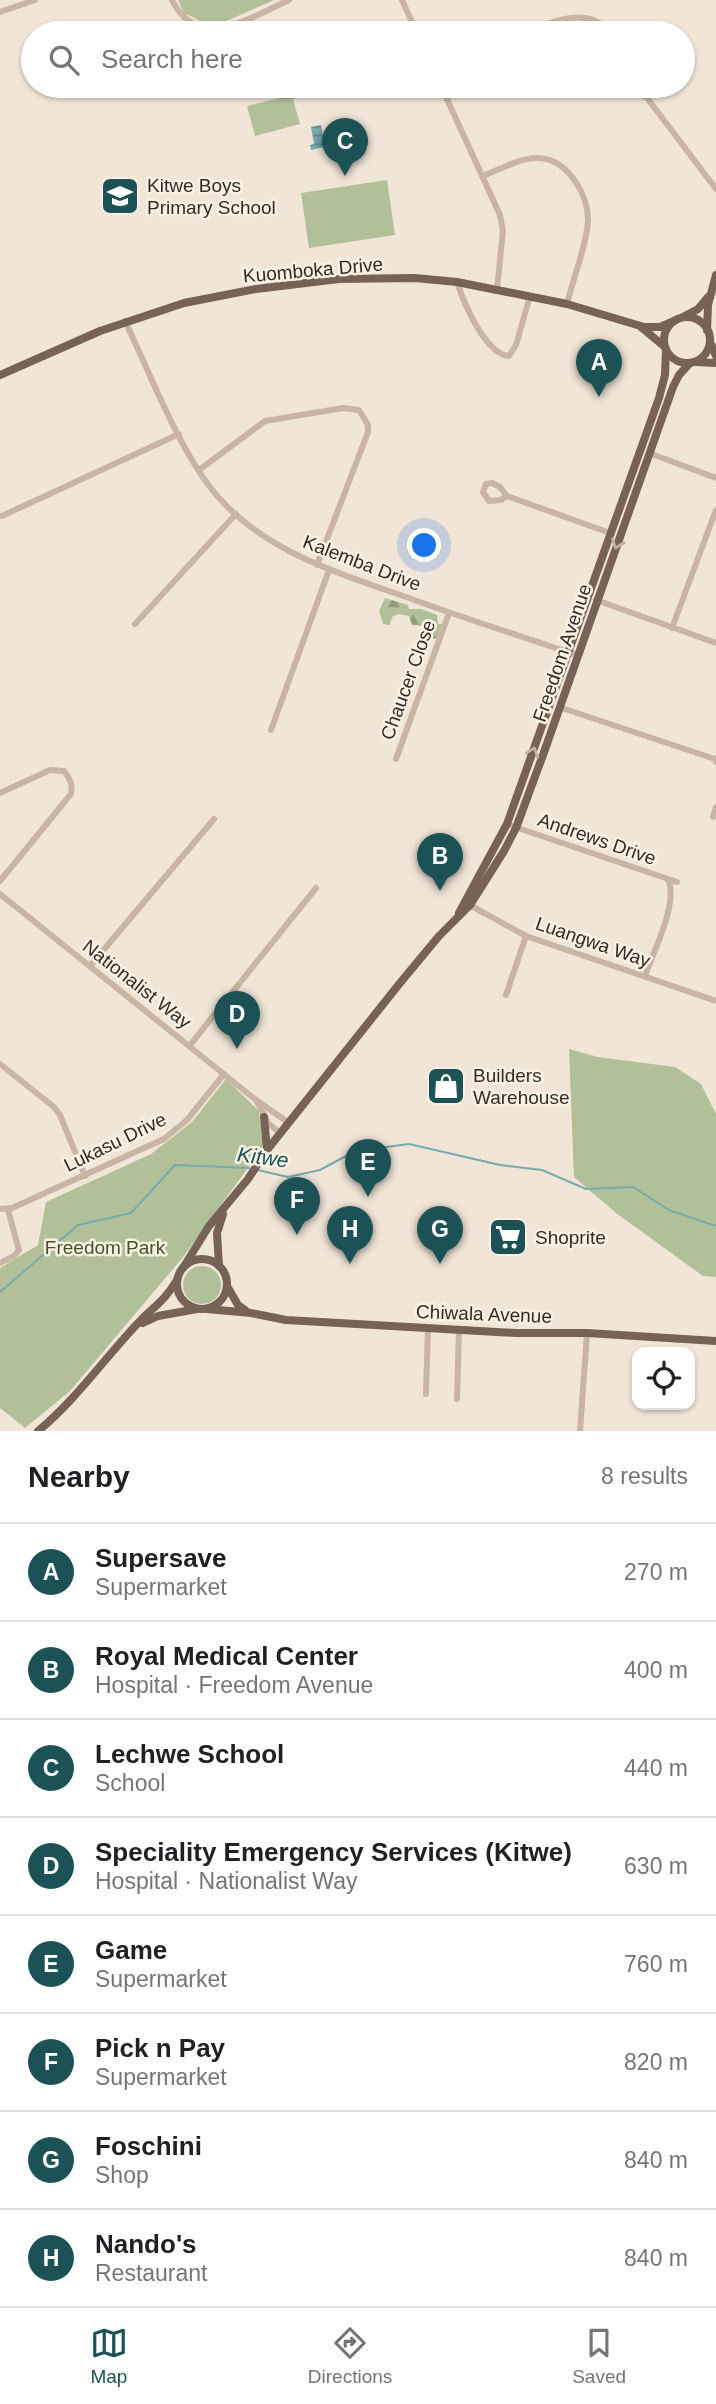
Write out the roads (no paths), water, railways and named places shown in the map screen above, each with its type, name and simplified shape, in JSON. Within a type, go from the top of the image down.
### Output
[{"type":"main road","points":[[716,275],[707,330],[716,356]]},
{"type":"main road","name":"Kuomboka Drive","points":[[0,375],[125,321],[184,303],[296,284],[377,278],[457,282],[567,303],[638,325]]},
{"type":"main road","points":[[638,325],[660,327],[677,320],[698,309],[711,293]]},
{"type":"main road","points":[[668,385],[665,332],[677,320],[693,318],[707,330]]},
{"type":"main road","points":[[638,325],[674,359],[716,363]]},
{"type":"main road","points":[[668,385],[692,362],[705,355],[710,342]]},
{"type":"main road","name":"Freedom Avenue","points":[[511,826],[631,504],[668,385]]},
{"type":"main road","name":"Freedom Avenue","points":[[183,1268],[204,1233],[248,1179],[280,1133],[467,904],[511,826],[559,707],[610,533],[668,385]]},
{"type":"main road","points":[[631,504],[634,468]]},
{"type":"main road","points":[[264,1117],[267,1150]]},
{"type":"main road","name":"Freedom Avenue","points":[[219,1266],[217,1233],[226,1204]]},
{"type":"main road","points":[[38,1431],[69,1402],[136,1326],[166,1299],[183,1268],[197,1260],[219,1266],[238,1305],[251,1312]]},
{"type":"main road","points":[[177,1280],[182,1300],[193,1308],[203,1309]]},
{"type":"main road","points":[[136,1326],[158,1316],[203,1309],[223,1298],[227,1286]]},
{"type":"main road","name":"Chiwala Avenue","points":[[203,1309],[251,1312],[286,1320],[716,1341]]},
{"type":"street","points":[[0,12],[35,0]]},
{"type":"street","points":[[172,0],[181,15],[189,21]]},
{"type":"street","points":[[245,21],[289,0]]},
{"type":"street","points":[[402,0],[412,21]]},
{"type":"street","points":[[554,21],[562,17],[589,21]]},
{"type":"street","points":[[447,98],[502,223],[497,289]]},
{"type":"street","points":[[647,98],[716,189]]},
{"type":"street","points":[[483,176],[520,160],[540,158],[560,164],[573,178],[584,198],[588,217],[567,303]]},
{"type":"street","points":[[457,282],[482,334],[500,354],[509,356],[516,345],[530,296]]},
{"type":"street","name":"Kalemba Drive","points":[[125,321],[178,434],[199,470],[220,499],[273,542],[328,570],[573,654]]},
{"type":"street","points":[[199,470],[272,419],[343,408],[352,408],[364,415],[368,432],[317,565]]},
{"type":"street","points":[[2,516],[178,434]]},
{"type":"street","points":[[649,453],[716,478]]},
{"type":"street","points":[[507,496],[610,533]]},
{"type":"street","points":[[672,628],[716,510]]},
{"type":"street","points":[[135,624],[236,514]]},
{"type":"street","points":[[271,730],[328,570]]},
{"type":"street","points":[[596,600],[672,628],[714,640]]},
{"type":"street","name":"Chaucer Close","points":[[396,759],[449,613]]},
{"type":"street","points":[[559,707],[715,759],[716,762]]},
{"type":"street","points":[[0,793],[50,770],[64,771],[70,779],[71,794],[0,881]]},
{"type":"street","points":[[713,817],[716,807]]},
{"type":"street","points":[[90,967],[214,819]]},
{"type":"street","name":"Andrews Drive","points":[[511,826],[677,882]]},
{"type":"street","points":[[645,976],[670,902],[671,892],[667,879]]},
{"type":"street","points":[[190,1045],[316,888]]},
{"type":"street","name":"Nationalist Way","points":[[0,894],[256,1100],[289,1123]]},
{"type":"street","name":"Luangwa Way","points":[[467,904],[526,936],[716,1001]]},
{"type":"street","points":[[506,995],[526,936]]},
{"type":"street","points":[[0,1064],[54,1107],[60,1115],[85,1176]]},
{"type":"street","name":"Lukasu Drive","points":[[8,1210],[169,1136],[187,1120],[224,1074]]},
{"type":"street","points":[[256,1100],[264,1117],[280,1133]]},
{"type":"street","points":[[0,1209],[8,1210],[19,1250],[14,1256],[0,1263]]},
{"type":"street","points":[[426,1394],[428,1328]]},
{"type":"street","points":[[457,1399],[459,1330]]},
{"type":"street","points":[[580,1431],[587,1333]]},
{"type":"water","points":[[321,125],[325,147],[311,150],[310,145],[314,144],[311,127]]},
{"type":"waterway","name":"Kitwe","points":[[258,1170],[288,1177],[320,1170],[346,1156],[371,1149],[409,1144],[500,1165],[542,1170],[586,1189],[633,1187],[669,1210],[716,1226]]},
{"type":"waterway","name":"Kitwe","points":[[0,1292],[78,1225],[131,1213],[175,1165],[249,1168]]},
{"type":"place","name":"Lechwe School","points":[[345,176]]},
{"type":"place","name":"Kitwe Boys Primary School","points":[[120,196]]},
{"type":"place","name":"Supersave","points":[[599,397]]},
{"type":"place","name":"Royal Medical Center","points":[[440,891]]},
{"type":"place","name":"Speciality Emergency Services (Kitwe)","points":[[237,1049]]},
{"type":"place","name":"Builders Warehouse","points":[[446,1086]]},
{"type":"place","name":"Game","points":[[368,1197]]},
{"type":"place","name":"Pick n Pay","points":[[297,1235]]},
{"type":"place","name":"Shoprite","points":[[508,1237]]},
{"type":"place","name":"Nando's","points":[[350,1264]]},
{"type":"place","name":"Foschini","points":[[440,1264]]},
{"type":"park label","name":"Freedom Park","points":[[105,1247]]}]
